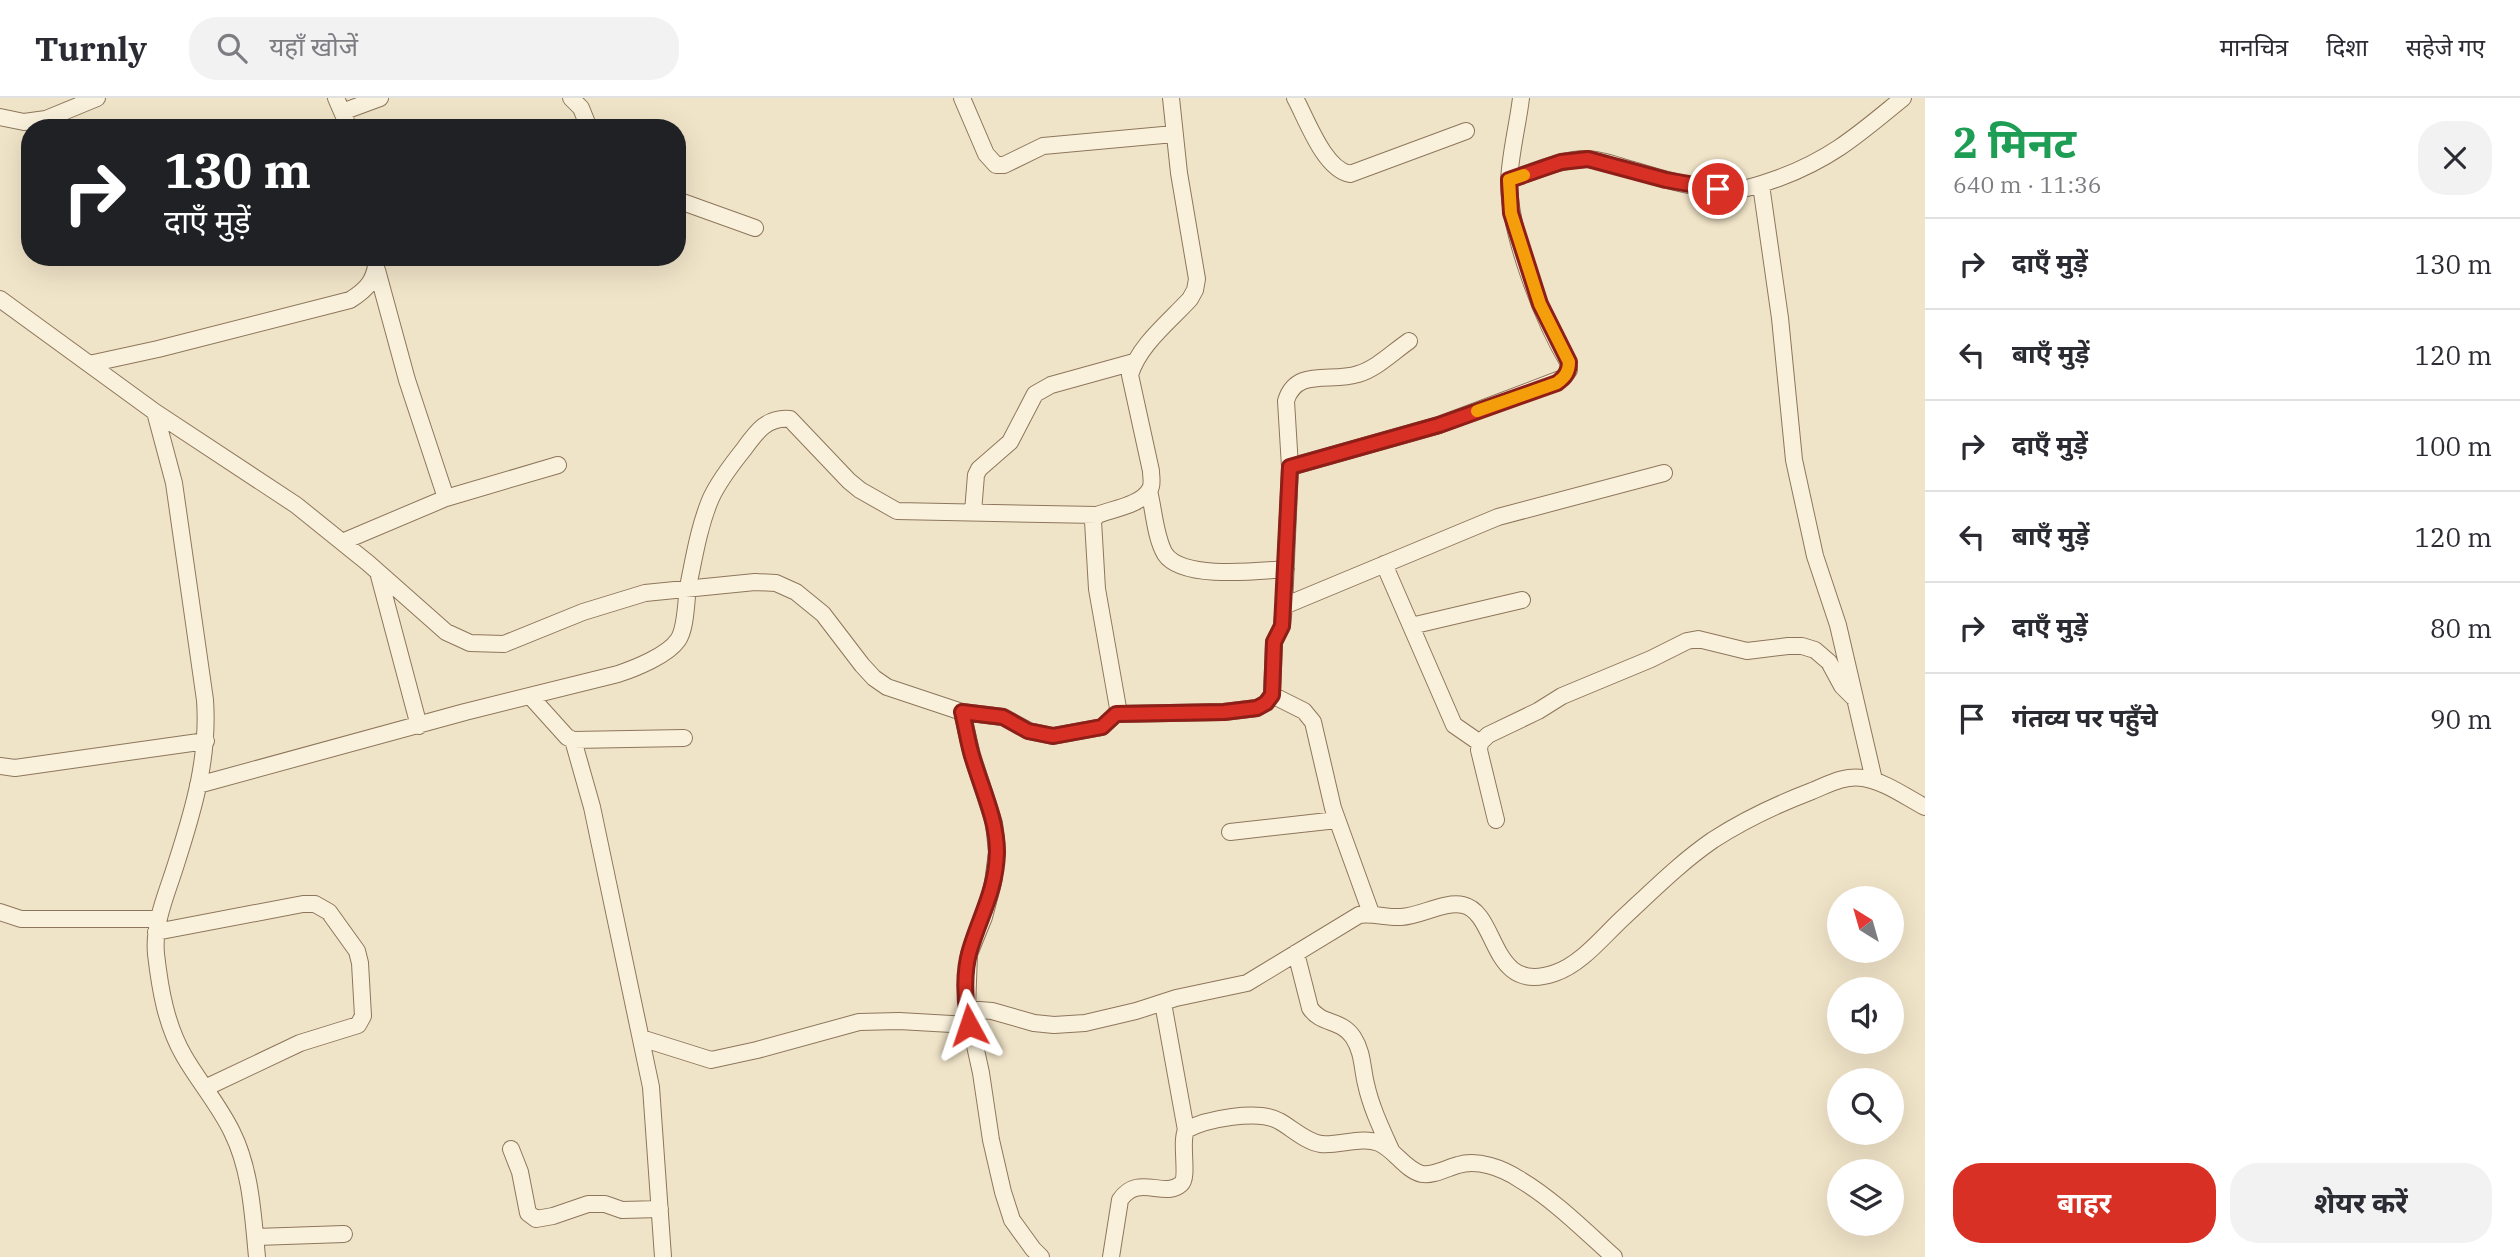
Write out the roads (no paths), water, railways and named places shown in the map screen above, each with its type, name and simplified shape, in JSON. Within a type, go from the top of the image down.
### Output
[{"type":"street","points":[[46,119],[97,98]]},
{"type":"street","points":[[339,105],[380,98]]},
{"type":"street","points":[[571,98],[582,108],[586,119]]},
{"type":"street","points":[[962,98],[986,155],[996,165],[1004,165],[1043,146],[1174,134]]},
{"type":"street","points":[[1171,98],[1174,134],[1197,279],[1195,290],[1134,362],[1130,375],[1150,471],[1150,491],[1161,545],[1171,561],[1186,567],[1232,574],[1286,569]]},
{"type":"street","points":[[1295,98],[1328,159],[1342,173],[1350,174],[1466,131]]},
{"type":"street","points":[[1290,467],[1439,425],[1563,379],[1569,370],[1569,362],[1540,304],[1511,213],[1509,180],[1521,98]]},
{"type":"street","points":[[1509,180],[1561,162],[1588,159],[1666,180],[1737,190],[1761,185],[1805,169],[1826,158],[1864,132],[1903,98]]},
{"type":"street","points":[[0,117],[21,121]]},
{"type":"street","points":[[1761,185],[1780,318],[1794,460],[1815,555],[1838,625],[1874,780]]},
{"type":"street","points":[[686,203],[755,228]]},
{"type":"street","points":[[89,364],[350,300],[371,285],[376,266]]},
{"type":"street","points":[[378,266],[407,380],[446,498]]},
{"type":"street","points":[[0,299],[155,412],[296,505],[379,572],[446,632],[470,643],[504,644],[613,602],[645,593],[755,582],[776,583],[796,592],[823,614],[874,678],[887,687],[962,712],[1003,717],[1028,731],[1053,736],[1102,727],[1116,714],[1224,712],[1257,708],[1266,703],[1272,695],[1274,642],[1282,626],[1284,606],[1290,467],[1286,401],[1294,383],[1359,374],[1409,341]]},
{"type":"street","points":[[973,512],[976,475],[979,469],[1010,442],[1035,394],[1051,385],[1134,362]]},
{"type":"street","points":[[155,412],[174,483],[205,700],[206,741],[198,785],[157,925],[161,989],[171,1030],[183,1055],[232,1133],[241,1156],[253,1209],[257,1257]]},
{"type":"street","points":[[198,785],[639,667],[670,648],[681,636],[688,589],[705,513],[712,497],[754,434],[764,424],[780,418],[790,419],[798,426],[860,491],[897,511],[1097,515],[1136,501],[1150,491]]},
{"type":"street","points":[[342,542],[446,498],[558,465]]},
{"type":"street","points":[[1284,606],[1499,517],[1664,473]]},
{"type":"street","points":[[1097,515],[1092,529],[1097,589],[1117,699],[1116,714]]},
{"type":"street","points":[[1384,564],[1454,725],[1480,743]]},
{"type":"street","points":[[379,572],[419,726]]},
{"type":"street","points":[[1411,626],[1522,600]]},
{"type":"street","points":[[1496,820],[1479,750],[1480,743],[1488,735],[1562,696],[1687,641],[1698,639],[1747,651],[1788,646],[1815,650],[1829,662],[1842,686],[1855,698]]},
{"type":"street","points":[[1272,695],[1304,711],[1313,722],[1336,820],[1371,914]]},
{"type":"street","points":[[530,696],[567,737],[573,740],[684,738]]},
{"type":"street","points":[[962,712],[972,755],[994,822],[997,852],[993,883],[984,917],[969,954],[968,1017],[1003,1192],[1012,1220],[1041,1257]]},
{"type":"street","points":[[573,740],[592,807],[651,1087],[663,1257]]},
{"type":"street","points":[[0,766],[15,768],[206,741]]},
{"type":"street","points":[[640,1038],[710,1060],[859,1022],[968,1017],[992,1011],[1054,1026],[1085,1023],[1247,983],[1359,915],[1401,918],[1462,905],[1473,910],[1504,960],[1514,971],[1530,976],[1555,973],[1576,961],[1680,866],[1714,840],[1779,804],[1846,778],[1861,777],[1874,780],[1925,807]]},
{"type":"street","points":[[1230,832],[1336,820]]},
{"type":"street","points":[[0,912],[20,919],[157,925],[303,904],[315,904],[329,912],[357,951],[363,1016],[358,1025],[300,1043],[205,1088]]},
{"type":"street","points":[[1296,953],[1314,1015],[1338,1023],[1348,1030],[1356,1041],[1362,1056],[1365,1082],[1373,1110],[1391,1150]]},
{"type":"street","points":[[1111,1257],[1120,1200],[1124,1193],[1131,1188],[1172,1188],[1180,1186],[1184,1180],[1182,1138],[1186,1130],[1163,1003]]},
{"type":"street","points":[[1186,1130],[1216,1119],[1263,1117],[1276,1119],[1316,1143],[1332,1145],[1372,1140],[1391,1150],[1414,1170],[1424,1174],[1473,1162],[1491,1166],[1519,1178],[1614,1257]]},
{"type":"street","points":[[512,1149],[520,1172],[528,1213],[536,1219],[554,1216],[588,1204],[622,1210],[660,1209]]},
{"type":"street","points":[[256,1237],[344,1234]]}]
